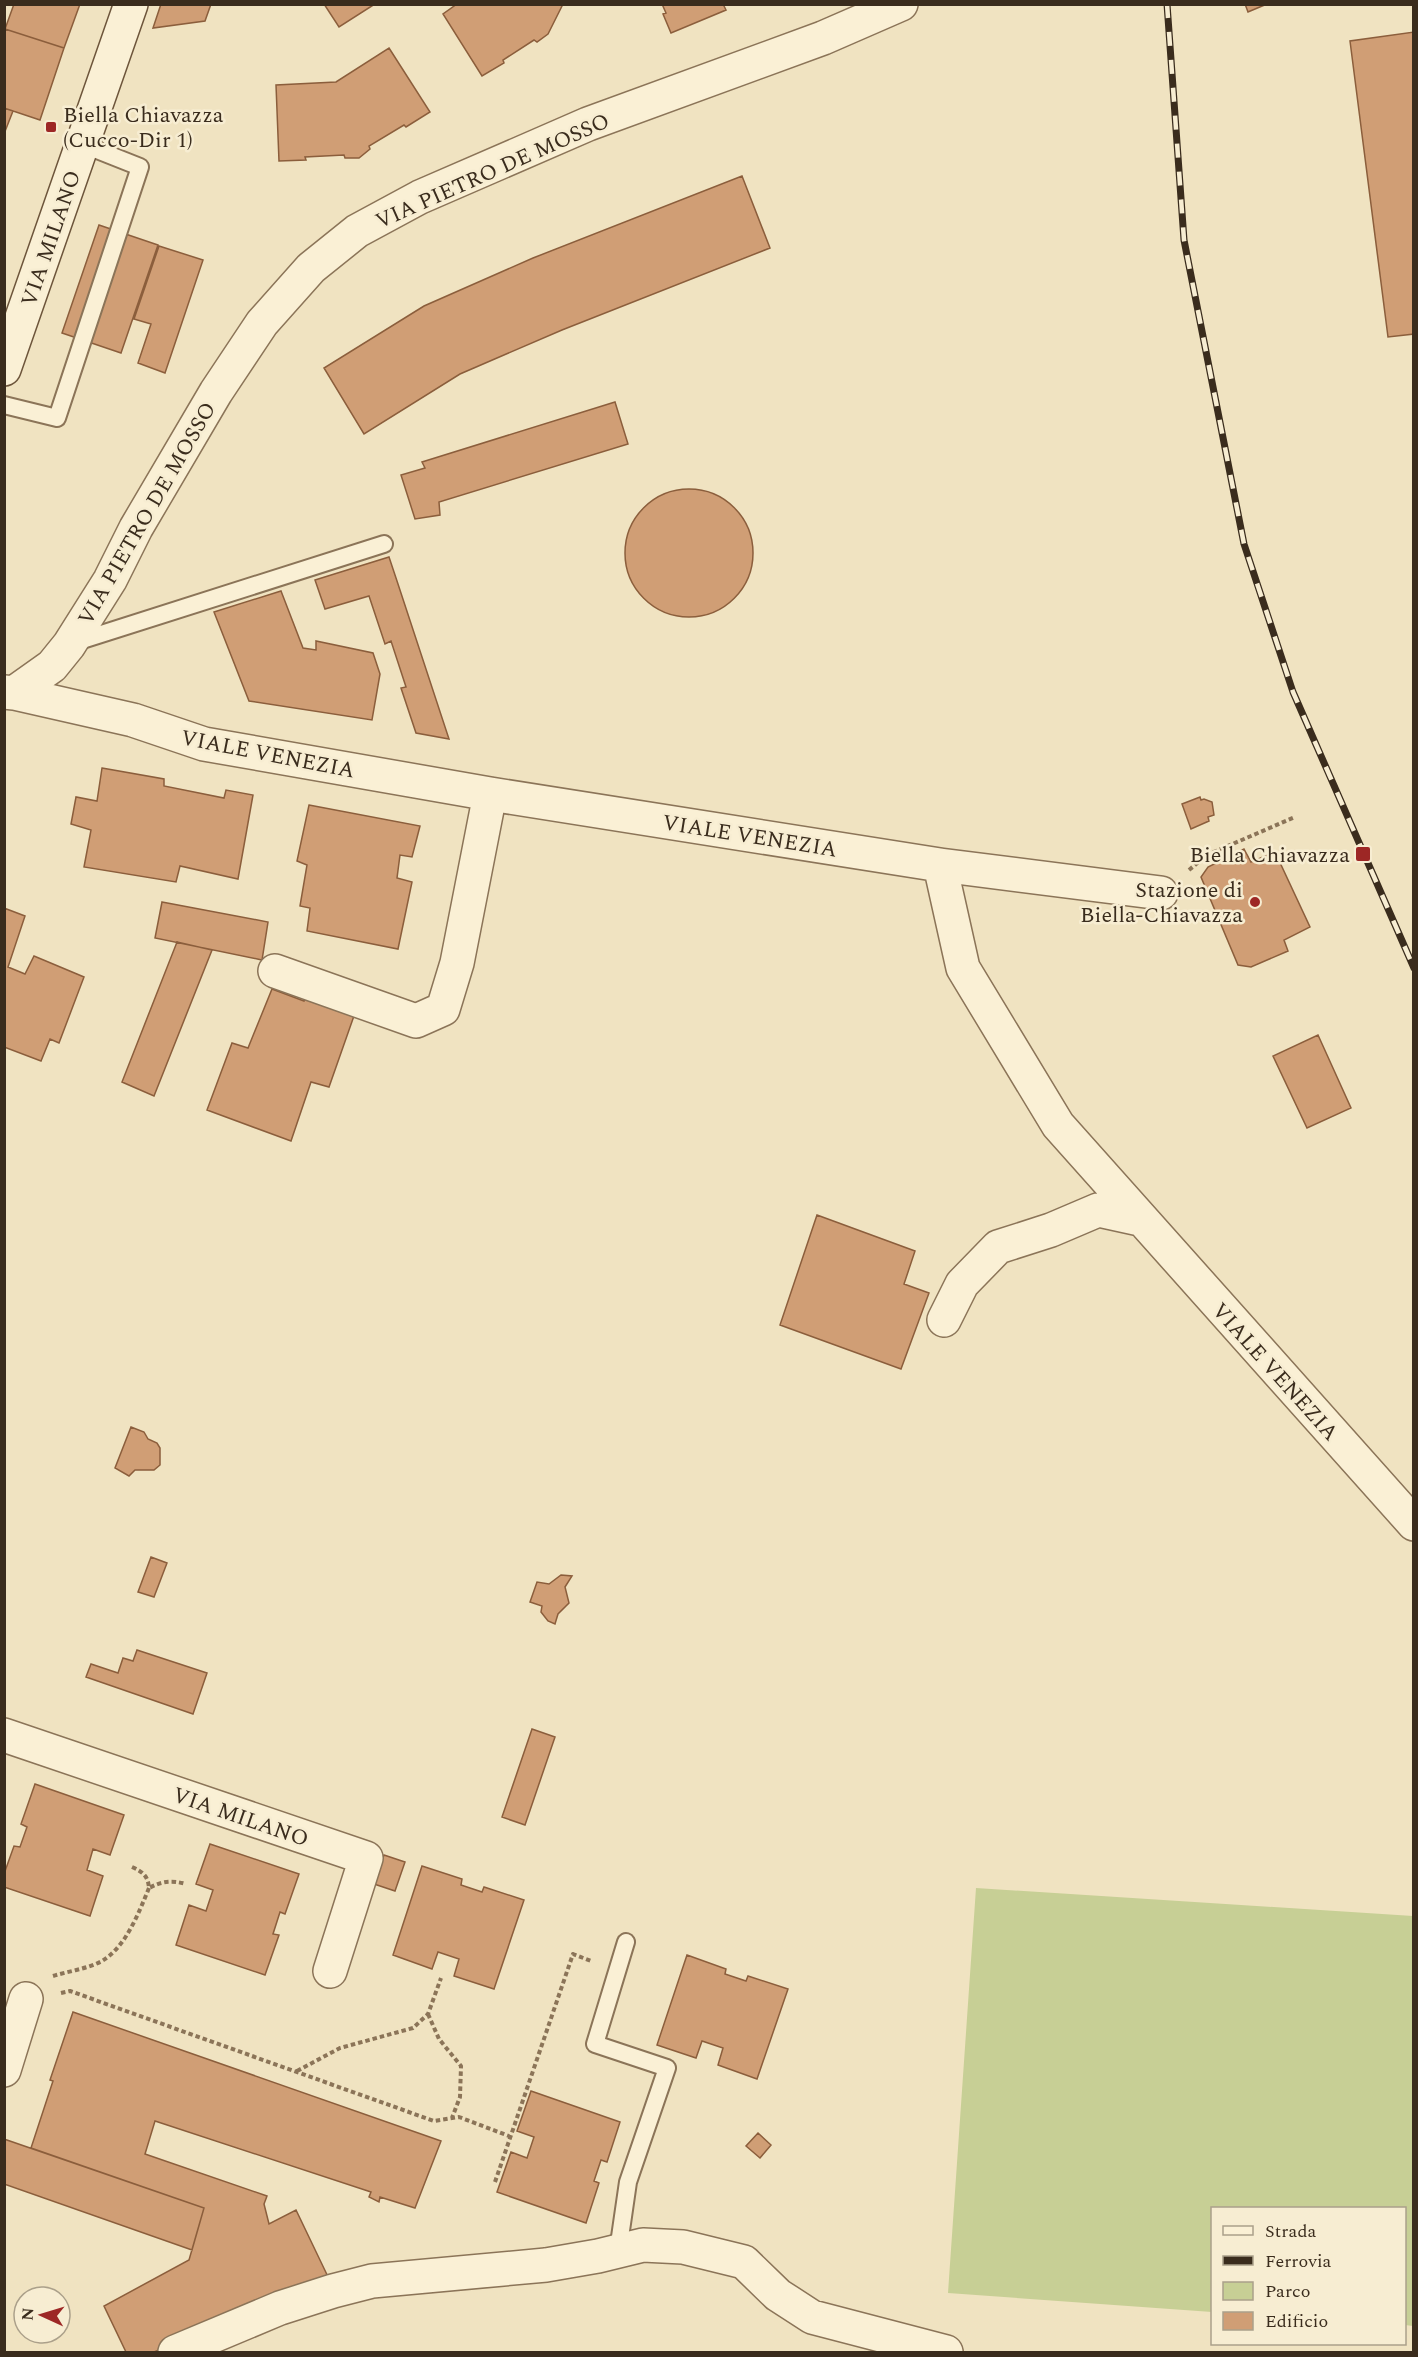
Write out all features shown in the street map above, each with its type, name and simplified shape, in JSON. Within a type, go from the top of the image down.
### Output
[{"type":"street","name":"VIA MILANO","points":[[4,369],[131,4]]},
{"type":"street","name":"VIA PIETRO DE MOSSO","points":[[9,692],[51,666],[69,645],[110,580],[136,528],[216,392],[262,323],[311,268],[357,231],[420,197],[588,124],[823,38],[901,4]]},
{"type":"street","name":"VIALE VENEZIA","points":[[9,692],[133,720],[204,744],[489,794],[940,865],[1161,893]]},
{"type":"street","points":[[275,971],[416,1021],[443,1009],[457,963],[489,794]]},
{"type":"street","name":"VIALE VENEZIA","points":[[940,865],[963,968],[1058,1125],[1139,1219],[1413,1524]]},
{"type":"street","points":[[944,1320],[962,1284],[998,1247],[1051,1230],[1098,1210],[1139,1219]]},
{"type":"street","name":"VIA MILANO","points":[[4,1735],[366,1858],[330,1971]]},
{"type":"street","points":[[4,2070],[26,1999]]},
{"type":"street","points":[[175,2352],[279,2308],[333,2290],[372,2281],[546,2265],[643,2245],[683,2247],[744,2262],[778,2295],[812,2317],[946,2352]]},
{"type":"lane","points":[[4,405],[57,418],[140,167],[82,144]]},
{"type":"lane","name":"VIA PIETRO DE MOSSO","points":[[69,645],[384,544]]},
{"type":"lane","points":[[618,2251],[628,2182],[667,2068],[595,2044],[626,1942]]},
{"type":"path","points":[[1161,893],[1207,855],[1295,817]]},
{"type":"path","points":[[26,1999],[38,1982],[100,1962],[111,1955],[137,1916],[149,1888],[148,1880],[143,1872],[132,1867]]},
{"type":"path","points":[[149,1888],[161,1882],[176,1881],[186,1884]]},
{"type":"path","points":[[495,2182],[573,1954],[617,1971]]},
{"type":"path","points":[[297,2072],[340,2048],[413,2028],[428,2014],[441,1978]]},
{"type":"path","points":[[26,1999],[70,1991],[434,2121],[459,2117],[509,2136]]},
{"type":"path","points":[[428,2014],[439,2039],[460,2066],[460,2097],[452,2118]]},
{"type":"green space","points":[[976,1888],[1413,1916],[1413,2326],[1406,2325],[1406,2207],[1211,2207],[1211,2312],[948,2293]]},
{"type":"building","points":[[14,4],[80,4],[64,48],[5,29]]},
{"type":"building","points":[[161,4],[211,4],[205,21],[153,28]]},
{"type":"building","points":[[324,4],[375,4],[339,27]]},
{"type":"building","points":[[457,4],[563,4],[548,34],[537,42],[534,40],[503,60],[504,63],[482,76],[443,14]]},
{"type":"building","points":[[662,4],[723,4],[726,10],[671,33],[663,14],[666,13]]},
{"type":"building","points":[[1245,4],[1267,4],[1248,12]]},
{"type":"building","points":[[5,29],[64,48],[40,120],[4,108]]},
{"type":"building","points":[[1414,32],[1414,334],[1388,337],[1350,41]]},
{"type":"building","points":[[389,48],[430,112],[369,146],[370,149],[359,158],[345,158],[344,155],[279,161],[276,85],[336,82]]},
{"type":"building","points":[[4,108],[13,111],[4,134]]},
{"type":"building","points":[[742,176],[770,248],[562,330],[460,374],[364,434],[324,368],[424,306],[533,258]]},
{"type":"building","points":[[99,225],[158,245],[121,353],[62,333]]},
{"type":"building","points":[[159,246],[203,260],[165,373],[138,363],[151,324],[134,319]]},
{"type":"building","points":[[615,402],[628,444],[439,502],[440,515],[415,519],[401,475],[425,468],[422,462]]},
{"type":"building","points":[[689,489],[714,494],[734,508],[748,528],[753,553],[748,578],[734,598],[714,612],[689,617],[664,612],[644,598],[630,578],[625,553],[630,528],[644,508],[664,494]]},
{"type":"building","points":[[389,557],[449,739],[416,733],[401,688],[406,687],[391,641],[385,644],[369,596],[325,609],[315,580]]},
{"type":"building","points":[[281,591],[303,648],[316,650],[316,641],[373,653],[380,674],[372,720],[249,701],[214,612]]},
{"type":"building","points":[[102,768],[164,779],[164,786],[224,798],[226,790],[253,795],[238,879],[180,866],[176,882],[84,867],[91,830],[71,824],[76,797],[97,801]]},
{"type":"building","points":[[1200,797],[1201,800],[1212,802],[1214,815],[1208,817],[1209,821],[1191,829],[1182,804]]},
{"type":"building","points":[[309,805],[420,826],[412,857],[400,855],[397,878],[412,882],[398,949],[307,931],[310,908],[300,906],[307,865],[297,861]]},
{"type":"building","name":"Stazione di Biella-Chiavazza","points":[[1244,849],[1251,862],[1275,852],[1310,927],[1284,940],[1288,951],[1251,967],[1238,965],[1201,877],[1208,867]]},
{"type":"building","points":[[162,902],[268,922],[262,960],[155,938]]},
{"type":"building","points":[[4,908],[25,916],[8,967],[25,974],[34,956],[84,977],[59,1043],[50,1039],[41,1061],[4,1047]]},
{"type":"building","points":[[177,942],[212,950],[154,1096],[122,1082]]},
{"type":"building","points":[[272,989],[304,1001],[307,996],[355,1013],[329,1087],[311,1082],[291,1141],[207,1110],[232,1043],[248,1048]]},
{"type":"building","points":[[1318,1035],[1351,1108],[1307,1128],[1273,1056]]},
{"type":"building","points":[[817,1215],[915,1251],[904,1284],[929,1293],[901,1369],[780,1325]]},
{"type":"building","points":[[131,1427],[144,1432],[148,1439],[157,1443],[160,1448],[160,1465],[154,1470],[135,1470],[129,1476],[115,1468]]},
{"type":"building","points":[[151,1557],[167,1563],[154,1597],[138,1592]]},
{"type":"building","points":[[561,1575],[572,1576],[565,1587],[569,1603],[558,1614],[555,1624],[548,1621],[541,1612],[542,1606],[530,1602],[537,1582],[549,1584]]},
{"type":"building","points":[[137,1650],[207,1673],[193,1714],[86,1677],[91,1664],[118,1673],[123,1658],[133,1661]]},
{"type":"building","points":[[532,1729],[555,1737],[525,1825],[502,1817]]},
{"type":"building","points":[[35,1784],[124,1815],[110,1855],[93,1849],[87,1870],[103,1876],[90,1916],[4,1887],[4,1874],[14,1846],[20,1847],[27,1827],[21,1824]]},
{"type":"building","points":[[210,1844],[299,1874],[285,1914],[280,1912],[273,1934],[279,1935],[265,1975],[176,1945],[189,1905],[206,1911],[213,1890],[196,1884]]},
{"type":"building","points":[[384,1855],[405,1862],[395,1891],[374,1884]]},
{"type":"building","points":[[422,1866],[462,1879],[461,1885],[482,1892],[484,1887],[524,1900],[494,1989],[454,1976],[459,1959],[438,1952],[432,1969],[393,1955]]},
{"type":"building","points":[[687,1955],[726,1969],[725,1974],[746,1981],[748,1976],[788,1989],[757,2079],[718,2065],[723,2048],[702,2041],[696,2058],[657,2045]]},
{"type":"building","points":[[73,2012],[441,2141],[415,2208],[380,2197],[379,2202],[369,2197],[371,2192],[155,2121],[145,2154],[267,2196],[264,2204],[269,2224],[296,2210],[331,2283],[154,2352],[126,2352],[104,2306],[189,2260],[204,2208],[31,2148],[53,2081],[50,2080]]},
{"type":"building","points":[[531,2091],[620,2122],[607,2162],[601,2160],[594,2181],[599,2183],[586,2223],[497,2192],[511,2152],[527,2158],[534,2137],[517,2131]]},
{"type":"building","points":[[758,2133],[771,2145],[760,2158],[746,2146]]},
{"type":"building","points":[[4,2139],[204,2208],[192,2250],[4,2184]]},
{"type":"railway","points":[[1167,4],[1184,240],[1244,544],[1293,692],[1414,968]]},
{"type":"place","name":"Biella Chiavazza (Cucco-Dir 1)","points":[[51,127]]},
{"type":"place","name":"Biella Chiavazza","points":[[1363,854]]},
{"type":"place","name":"Stazione di Biella-Chiavazza","points":[[1255,902]]}]
